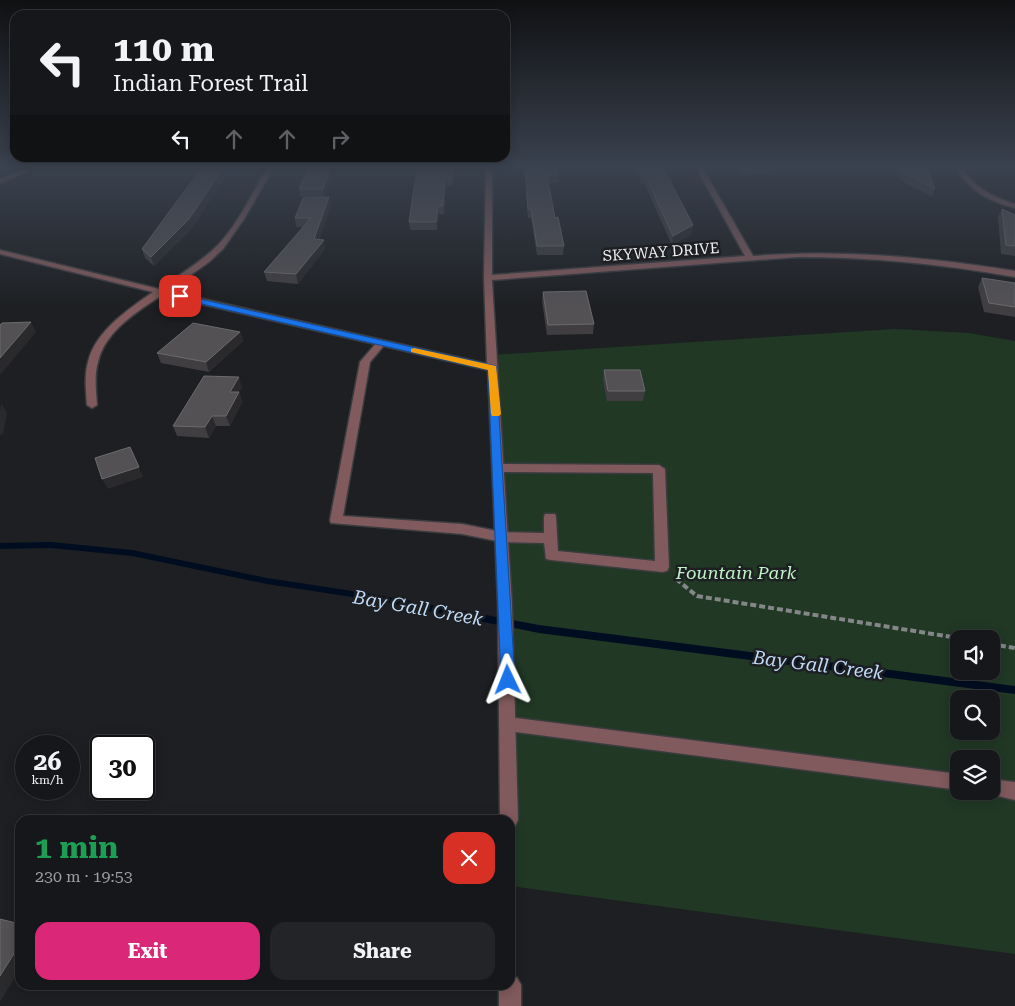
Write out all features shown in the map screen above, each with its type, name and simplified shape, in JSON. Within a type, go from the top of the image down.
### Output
[{"type":"street","points":[[92,405],[91,371],[98,348],[117,325],[219,248],[241,214]]},
{"type":"street","points":[[489,214],[488,278],[508,680],[509,815]]},
{"type":"street","points":[[725,214],[751,260]]},
{"type":"street","points":[[0,252],[162,292],[492,368]]},
{"type":"street","name":"SKYWAY DRIVE","points":[[488,278],[751,260],[798,255],[876,255],[964,264],[1015,274]]},
{"type":"street","points":[[381,343],[365,362],[336,520],[462,529],[502,537],[551,538]]},
{"type":"street","points":[[498,468],[659,469],[662,568],[552,555],[550,517]]},
{"type":"street","points":[[508,724],[950,781]]},
{"type":"street","points":[[1000,788],[1015,791]]},
{"type":"street","points":[[510,990],[510,1006]]},
{"type":"path","points":[[662,568],[697,596],[950,637]]},
{"type":"path","points":[[1000,646],[1015,648]]},
{"type":"green space","name":"Fountain Park","points":[[895,329],[969,333],[1015,341],[1015,954],[515,887],[515,815],[510,815],[492,355]]},
{"type":"building","points":[[168,214],[192,214],[151,257],[142,249]]},
{"type":"building","points":[[297,214],[323,214],[314,239],[324,240],[296,274],[264,272],[311,218],[295,218]]},
{"type":"building","points":[[410,214],[437,214],[436,222],[409,222]]},
{"type":"building","points":[[532,214],[554,214],[555,218],[558,217],[564,246],[537,246]]},
{"type":"building","points":[[663,214],[687,214],[693,225],[673,236]]},
{"type":"building","points":[[1003,214],[1013,214],[1015,215],[1015,246],[1006,245]]},
{"type":"building","points":[[982,278],[1015,283],[1015,307],[989,303]]},
{"type":"building","points":[[586,291],[594,324],[548,325],[543,292]]},
{"type":"building","points":[[31,322],[0,358],[0,325],[2,323]]},
{"type":"building","points":[[193,323],[240,332],[206,362],[157,353]]},
{"type":"building","points":[[604,370],[640,370],[645,391],[608,391]]},
{"type":"building","points":[[204,376],[239,377],[230,392],[239,392],[226,416],[212,416],[205,427],[173,426]]},
{"type":"building","points":[[130,447],[139,467],[102,479],[95,458]]},
{"type":"building","points":[[0,919],[15,923],[15,952],[0,976]]},
{"type":"waterway","name":"Bay Gall Creek","points":[[0,546],[51,545],[132,553],[267,581],[372,597],[539,629],[1015,690]]},
{"type":"slow traffic","points":[[414,351],[492,368],[496,414]]},
{"type":"route","points":[[180,296],[492,368],[504,571],[508,680]]}]
